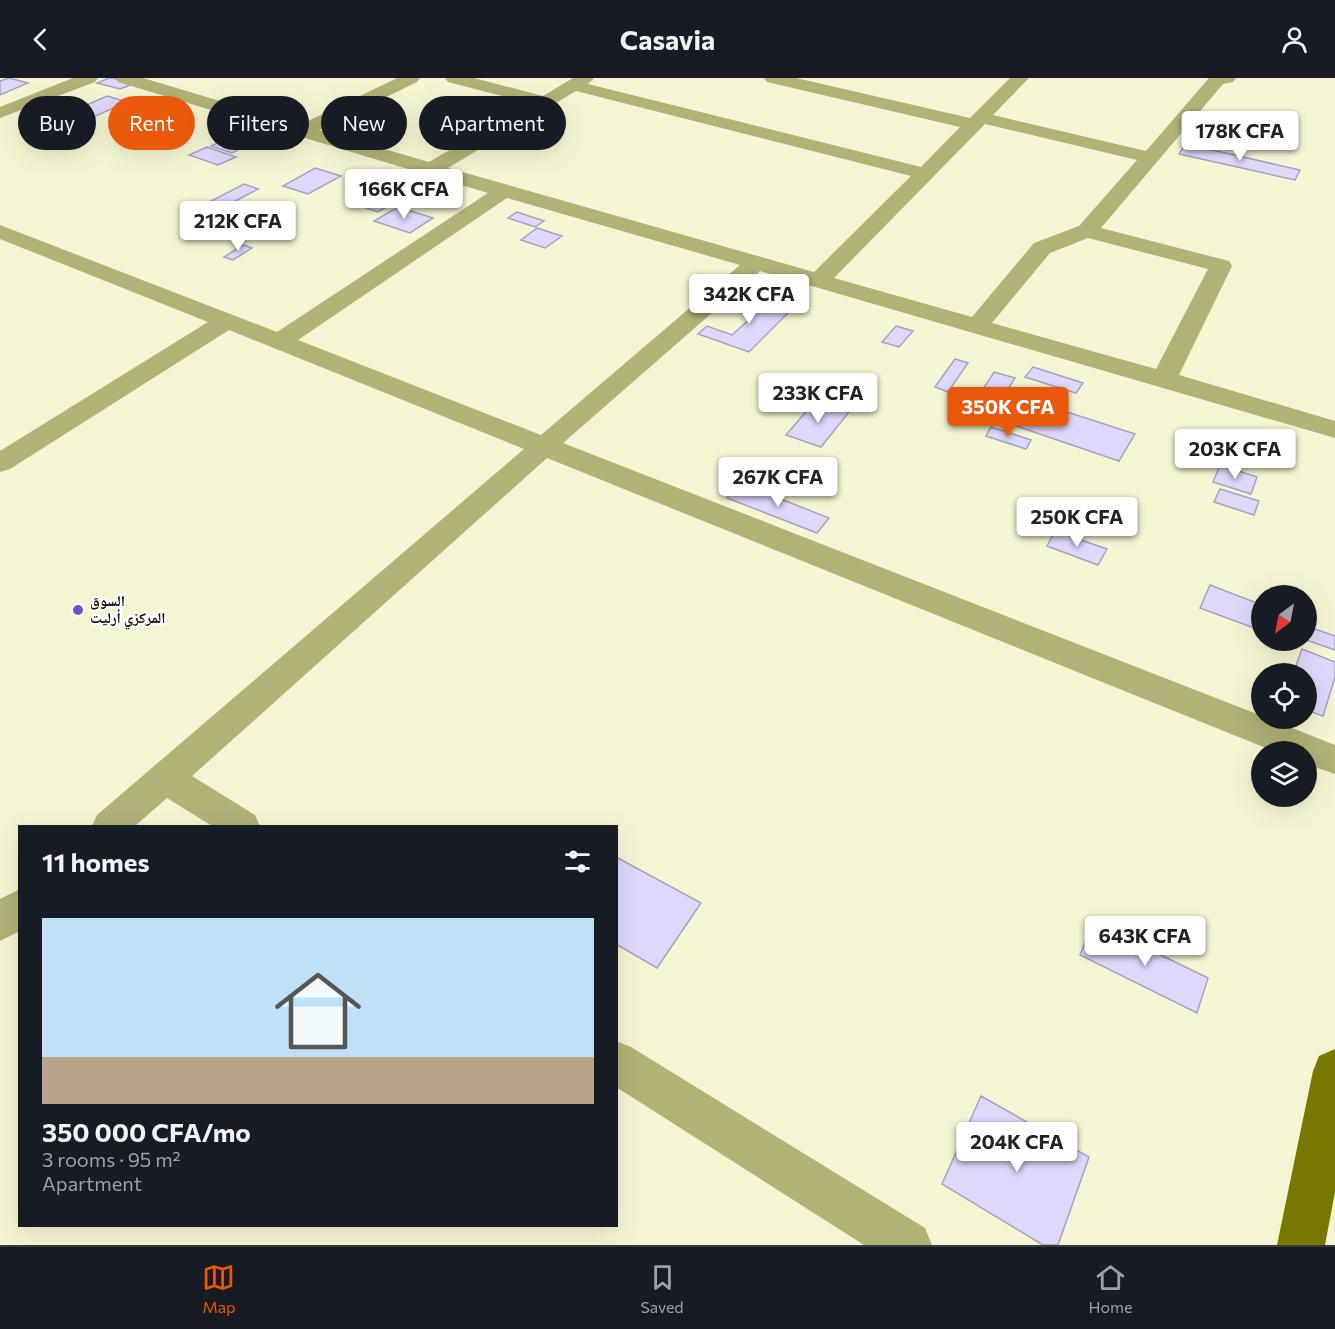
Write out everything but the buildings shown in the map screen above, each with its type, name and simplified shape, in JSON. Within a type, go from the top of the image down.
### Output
[{"type":"main road","points":[[1301,1245],[1335,1071]]},
{"type":"street","points":[[0,113],[89,78]]},
{"type":"street","points":[[124,78],[207,102]]},
{"type":"street","points":[[309,127],[407,78]]},
{"type":"street","points":[[454,78],[523,96]]},
{"type":"street","points":[[773,78],[1152,158]]},
{"type":"street","points":[[818,281],[1020,78]]},
{"type":"street","points":[[977,326],[1042,248],[1088,231],[1216,81],[1227,78]]},
{"type":"street","points":[[556,96],[579,82],[926,174]]},
{"type":"street","points":[[309,132],[504,191],[1164,378],[1335,430]]},
{"type":"street","points":[[432,169],[464,150]]},
{"type":"street","points":[[280,342],[504,191]]},
{"type":"street","points":[[0,231],[1335,760]]},
{"type":"street","points":[[1088,231],[1221,266],[1164,378]]},
{"type":"street","points":[[111,825],[756,263]]},
{"type":"street","points":[[0,463],[227,321]]},
{"type":"street","points":[[165,778],[240,825]]},
{"type":"street","points":[[0,923],[18,908]]},
{"type":"street","points":[[618,1063],[908,1245]]},
{"type":"place","name":"السوق المركزي أرليت","points":[[78,610]]}]
